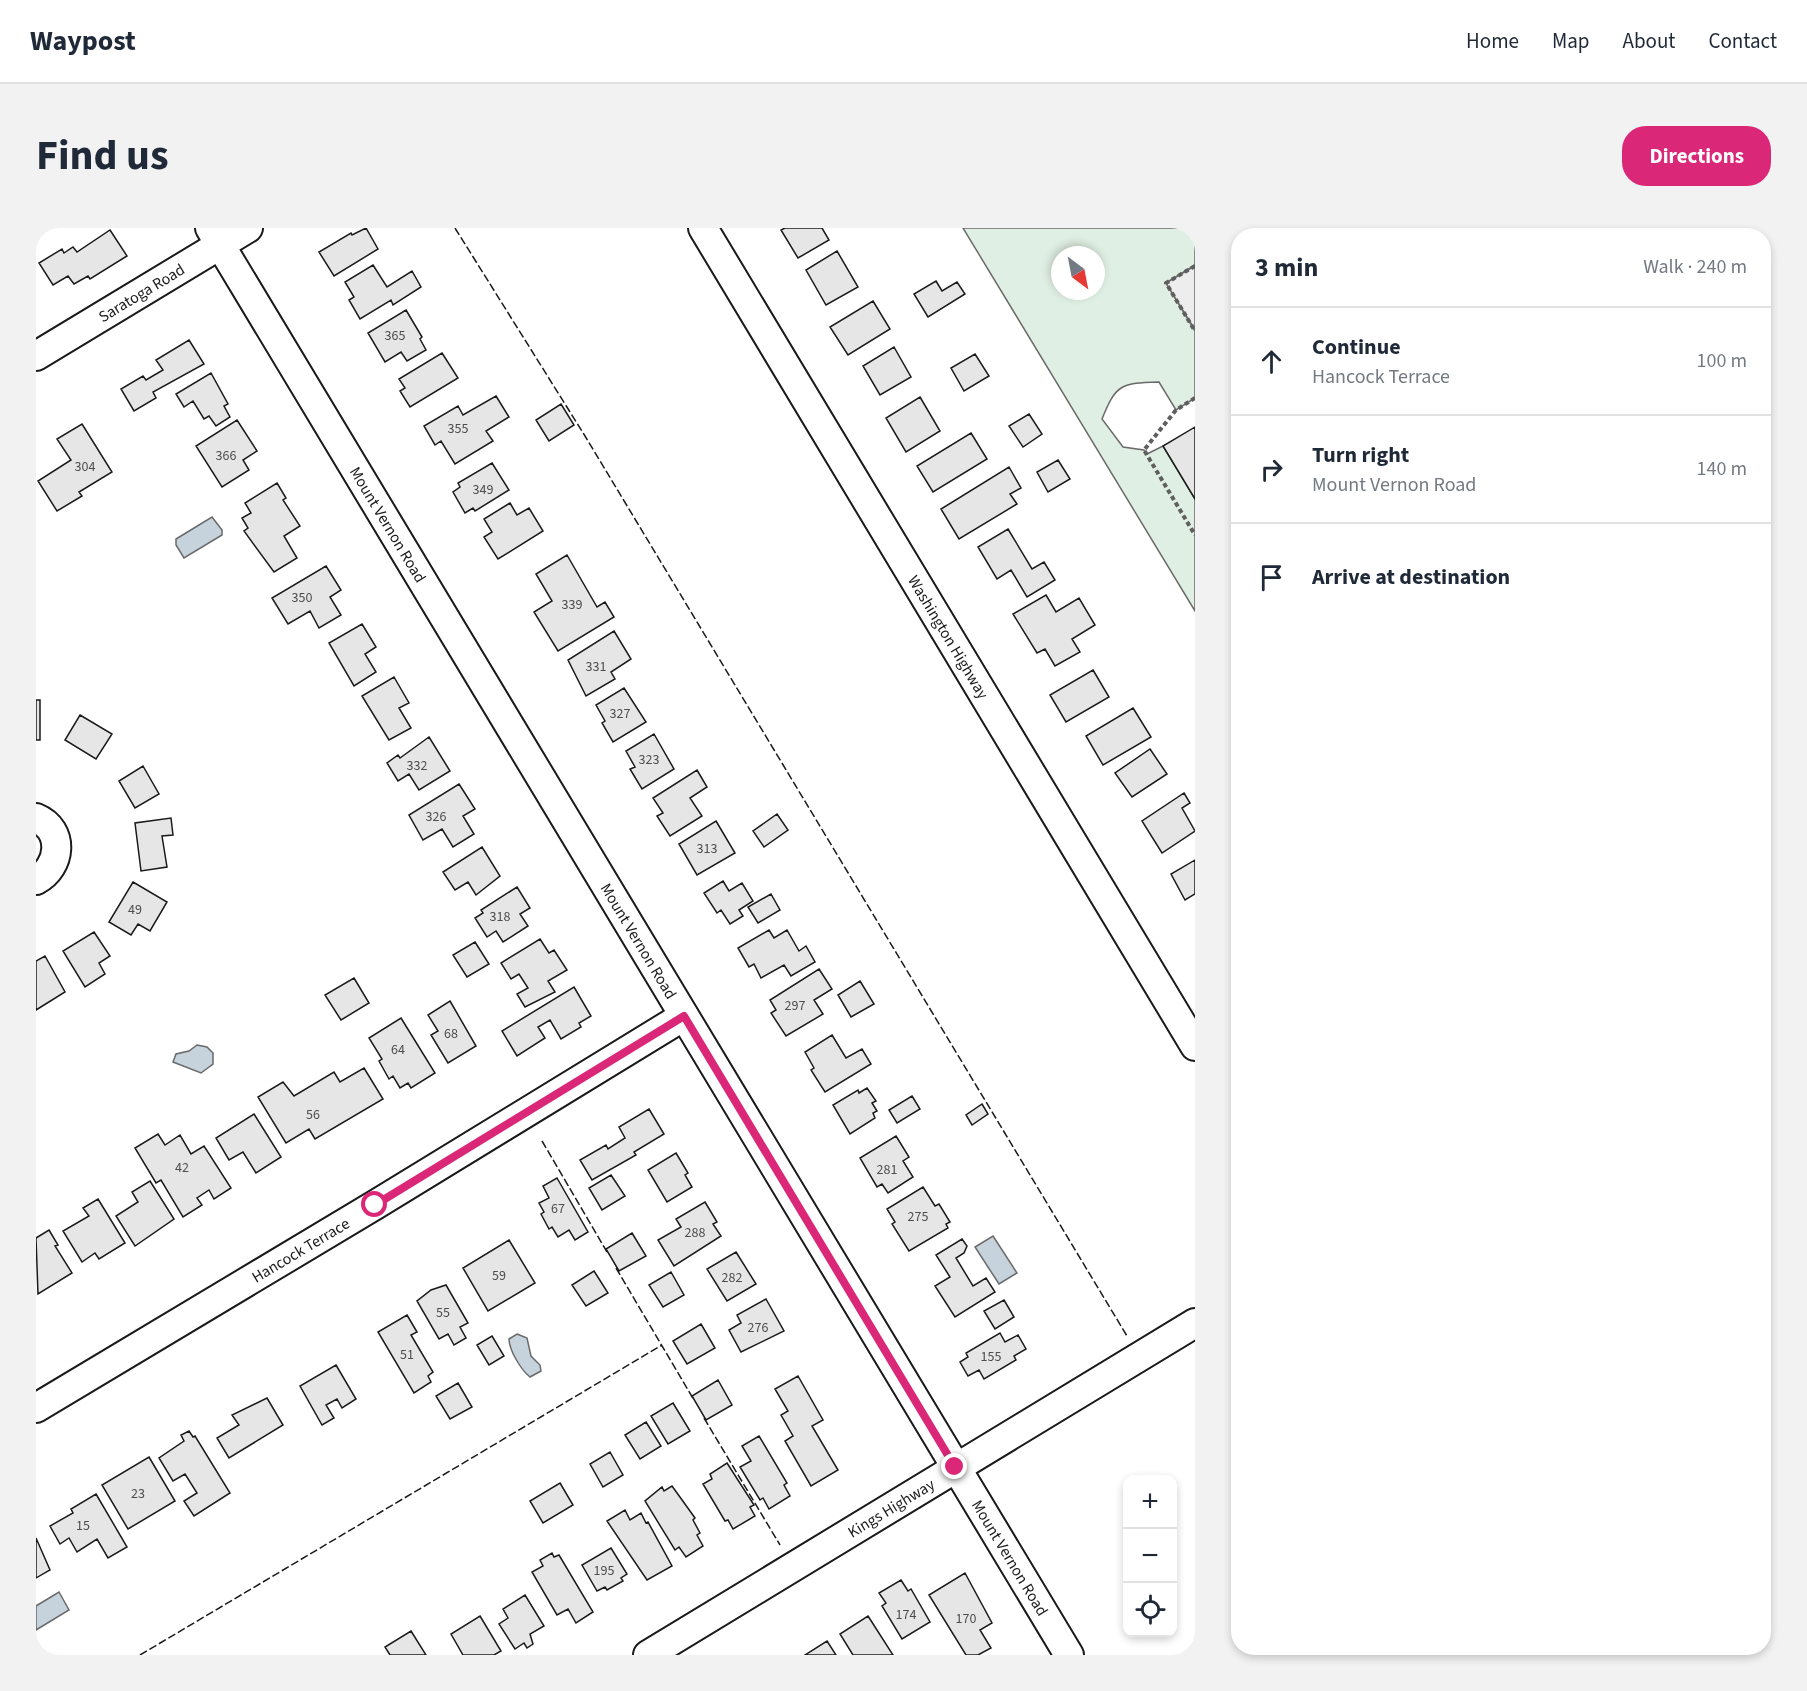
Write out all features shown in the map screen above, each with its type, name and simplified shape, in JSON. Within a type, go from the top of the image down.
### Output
[{"type":"street","name":"Saratoga Road","points":[[36,356],[215,236],[248,228]]},
{"type":"street","name":"Washington Highway","points":[[703,228],[1195,1046]]},
{"type":"street","name":"Mount Vernon Road","points":[[215,236],[1069,1655]]},
{"type":"street","points":[[36,818],[49,828],[57,848],[51,868],[36,880]]},
{"type":"street","name":"Hancock Terrace","points":[[36,1408],[684,1016]]},
{"type":"street","name":"Kings Highway","points":[[648,1655],[1195,1323]]},
{"type":"path","points":[[1195,266],[1166,283],[1195,331]]},
{"type":"path","points":[[1195,398],[1176,410],[1144,450],[1195,535]]},
{"type":"green space","points":[[963,228],[1195,228],[1195,265],[1166,283],[1195,331],[1195,398],[1176,410],[1159,382],[1136,383],[1116,392],[1102,419],[1123,447],[1144,450],[1147,454],[1163,446],[1195,499],[1195,611]]},
{"type":"shaded area","points":[[1195,266],[1195,330],[1166,283]]},
{"type":"shaded area","points":[[212,517],[222,530],[222,535],[184,558],[176,545],[176,539]]},
{"type":"shaded area","points":[[197,1045],[207,1047],[213,1053],[213,1064],[201,1073],[173,1062],[176,1054],[189,1051]]},
{"type":"shaded area","points":[[993,1236],[1017,1273],[999,1284],[975,1247]]},
{"type":"shaded area","points":[[517,1334],[527,1338],[531,1356],[540,1365],[541,1371],[530,1377],[519,1365],[511,1349],[509,1339]]},
{"type":"shaded area","points":[[59,1592],[69,1610],[36,1630],[36,1606]]},
{"type":"building","points":[[366,228],[378,249],[334,276],[319,252],[351,233],[352,235]]},
{"type":"building","points":[[785,228],[822,228],[829,240],[798,258],[781,230]]},
{"type":"building","points":[[110,230],[127,256],[90,279],[88,276],[74,284],[68,276],[53,285],[39,263],[62,249],[64,253],[73,247],[77,252]]},
{"type":"building","points":[[837,251],[858,287],[826,305],[806,270]]},
{"type":"building","points":[[373,265],[387,287],[412,271],[421,287],[393,305],[391,300],[360,319],[349,300],[354,297],[345,282]]},
{"type":"building","points":[[936,281],[942,291],[957,282],[965,294],[928,317],[914,294]]},
{"type":"building","points":[[873,301],[890,329],[848,355],[830,327]]},
{"type":"building","points":[[406,310],[422,337],[420,339],[426,350],[407,361],[401,352],[385,362],[368,333]]},
{"type":"building","points":[[189,340],[204,364],[153,392],[156,398],[134,411],[121,389],[143,376],[146,380],[163,370],[156,360]]},
{"type":"building","points":[[894,347],[911,377],[880,395],[863,366]]},
{"type":"building","points":[[442,353],[458,378],[410,407],[400,391],[405,388],[399,379]]},
{"type":"building","points":[[975,354],[989,376],[964,391],[951,368]]},
{"type":"building","points":[[211,373],[228,404],[224,406],[230,417],[216,426],[209,416],[204,419],[193,401],[184,407],[176,394]]},
{"type":"building","points":[[496,396],[509,417],[486,431],[493,441],[455,464],[441,441],[435,445],[424,426],[458,406],[463,415]]},
{"type":"building","points":[[920,397],[940,431],[906,452],[886,418]]},
{"type":"building","points":[[561,404],[574,425],[549,441],[536,420]]},
{"type":"building","points":[[1029,414],[1042,434],[1023,447],[1009,426]]},
{"type":"building","points":[[237,420],[257,451],[243,460],[249,470],[222,487],[196,446]]},
{"type":"building","points":[[82,424],[112,472],[79,492],[82,496],[57,511],[38,481],[71,460],[57,439]]},
{"type":"building","points":[[1195,427],[1195,499],[1163,446]]},
{"type":"building","points":[[971,433],[987,459],[933,492],[917,466]]},
{"type":"building","points":[[1058,460],[1070,479],[1048,492],[1037,472]]},
{"type":"building","points":[[492,463],[509,490],[475,511],[473,508],[465,513],[453,492],[460,487],[458,483]]},
{"type":"building","points":[[1009,467],[1021,488],[1010,494],[1017,504],[959,539],[941,509]]},
{"type":"building","points":[[277,483],[286,498],[283,500],[300,526],[284,536],[297,558],[274,572],[244,531],[248,528],[242,518],[251,513],[245,503]]},
{"type":"building","points":[[510,503],[517,515],[529,508],[543,531],[498,559],[484,537],[492,532],[484,519]]},
{"type":"building","points":[[1008,529],[1032,569],[1044,562],[1055,580],[1027,597],[1011,570],[997,579],[978,547]]},
{"type":"building","points":[[567,555],[597,607],[605,602],[614,617],[558,651],[534,612],[552,601],[536,574]]},
{"type":"building","points":[[326,566],[341,590],[330,597],[341,615],[319,628],[310,611],[288,624],[272,598]]},
{"type":"building","points":[[1046,595],[1056,612],[1079,598],[1095,625],[1072,639],[1080,652],[1055,666],[1045,649],[1037,653],[1013,614]]},
{"type":"building","points":[[362,624],[376,647],[365,654],[376,672],[354,686],[329,643]]},
{"type":"building","points":[[614,631],[631,659],[611,672],[615,679],[586,696],[568,660]]},
{"type":"building","points":[[1093,670],[1109,697],[1066,722],[1050,695]]},
{"type":"building","points":[[394,677],[409,703],[399,708],[411,728],[389,740],[362,696]]},
{"type":"building","points":[[624,688],[646,722],[613,742],[602,723],[605,721],[596,705]]},
{"type":"building","points":[[36,700],[40,700],[40,740],[36,740]]},
{"type":"building","points":[[1133,708],[1151,737],[1103,765],[1086,736]]},
{"type":"building","points":[[80,715],[112,734],[96,759],[65,740]]},
{"type":"building","points":[[654,734],[674,769],[642,789],[630,769],[635,767],[626,751]]},
{"type":"building","points":[[429,737],[450,771],[419,790],[409,774],[398,781],[387,763],[398,755],[400,758]]},
{"type":"building","points":[[1150,749],[1167,774],[1132,797],[1115,773]]},
{"type":"building","points":[[143,766],[159,794],[135,808],[119,781]]},
{"type":"building","points":[[697,770],[707,787],[690,798],[702,816],[670,836],[657,816],[663,813],[653,798]]},
{"type":"building","points":[[459,784],[475,809],[463,816],[474,834],[453,847],[442,829],[423,840],[409,815]]},
{"type":"building","points":[[1184,793],[1190,803],[1182,808],[1195,831],[1162,853],[1142,821]]},
{"type":"building","points":[[777,814],[788,830],[764,847],[753,831]]},
{"type":"building","points":[[171,818],[173,835],[162,836],[167,867],[141,871],[135,823]]},
{"type":"building","points":[[716,821],[735,853],[697,875],[679,844]]},
{"type":"building","points":[[482,847],[500,876],[476,895],[468,882],[455,890],[443,872]]},
{"type":"building","points":[[1195,860],[1195,894],[1185,900],[1171,874]]},
{"type":"building","points":[[723,881],[729,891],[742,883],[753,901],[739,910],[743,916],[730,924],[721,910],[717,913],[704,893]]},
{"type":"building","points":[[133,882],[167,902],[150,931],[138,924],[131,935],[109,922]]},
{"type":"building","points":[[517,887],[530,908],[520,914],[528,926],[503,942],[496,931],[487,937],[475,918],[483,913],[481,910]]},
{"type":"building","points":[[771,894],[780,910],[758,923],[748,907]]},
{"type":"building","points":[[769,930],[774,938],[787,930],[799,951],[806,946],[815,962],[791,976],[784,965],[761,978],[754,964],[749,967],[738,948]]},
{"type":"building","points":[[94,932],[110,956],[99,963],[105,974],[85,987],[63,951]]},
{"type":"building","points":[[540,939],[549,953],[554,950],[567,970],[548,981],[555,992],[525,1007],[517,994],[528,988],[519,974],[511,979],[501,963]]},
{"type":"building","points":[[475,942],[489,964],[467,977],[453,955]]},
{"type":"building","points":[[45,956],[65,992],[36,1010],[36,961]]},
{"type":"building","points":[[819,969],[832,989],[814,1000],[823,1014],[786,1036],[771,1013],[776,1010],[770,1000]]},
{"type":"building","points":[[354,978],[369,1003],[341,1020],[325,995]]},
{"type":"building","points":[[860,981],[874,1004],[851,1017],[838,995]]},
{"type":"building","points":[[574,987],[591,1016],[579,1023],[581,1027],[561,1039],[550,1020],[538,1027],[545,1038],[517,1056],[502,1031]]},
{"type":"building","points":[[450,1001],[476,1046],[448,1063],[431,1035],[438,1031],[428,1015]]},
{"type":"building","points":[[401,1018],[435,1073],[411,1088],[408,1083],[400,1088],[393,1076],[389,1079],[379,1061],[382,1059],[369,1038]]},
{"type":"building","points":[[832,1035],[846,1058],[862,1049],[871,1064],[825,1092],[811,1070],[814,1068],[805,1052]]},
{"type":"building","points":[[364,1068],[383,1099],[315,1139],[309,1129],[286,1143],[258,1097],[283,1082],[294,1096],[334,1072],[340,1082]]},
{"type":"building","points":[[867,1088],[876,1101],[872,1103],[877,1111],[873,1113],[875,1118],[850,1134],[833,1105],[858,1090],[859,1093]]},
{"type":"building","points":[[912,1096],[920,1109],[897,1123],[889,1110]]},
{"type":"building","points":[[982,1104],[988,1114],[972,1125],[966,1115]]},
{"type":"building","points":[[649,1109],[664,1134],[634,1152],[636,1155],[592,1180],[580,1160],[606,1145],[608,1149],[625,1138],[619,1127]]},
{"type":"building","points":[[254,1114],[281,1157],[256,1173],[243,1152],[229,1160],[216,1138]]},
{"type":"building","points":[[158,1134],[165,1145],[180,1135],[191,1154],[204,1146],[231,1188],[214,1199],[209,1190],[197,1198],[202,1205],[183,1217],[161,1180],[156,1183],[135,1148]]},
{"type":"building","points":[[896,1136],[909,1157],[903,1161],[913,1177],[888,1193],[882,1184],[877,1187],[860,1158]]},
{"type":"building","points":[[676,1153],[688,1173],[685,1175],[692,1187],[667,1202],[648,1170]]},
{"type":"building","points":[[611,1175],[625,1196],[602,1210],[589,1188]]},
{"type":"building","points":[[557,1178],[588,1232],[575,1240],[569,1230],[558,1237],[552,1227],[549,1229],[541,1214],[544,1212],[539,1203],[549,1198],[543,1186]]},
{"type":"building","points":[[150,1181],[174,1219],[135,1246],[116,1216],[138,1202],[132,1192]]},
{"type":"building","points":[[923,1187],[935,1206],[939,1204],[950,1222],[946,1224],[948,1228],[909,1251],[892,1224],[895,1222],[887,1209]]},
{"type":"building","points":[[98,1199],[125,1243],[99,1259],[95,1253],[82,1262],[63,1231],[89,1216],[83,1208]]},
{"type":"building","points":[[705,1202],[717,1222],[713,1224],[721,1236],[674,1266],[658,1240],[681,1227],[676,1219]]},
{"type":"building","points":[[49,1230],[58,1245],[55,1246],[72,1273],[38,1294],[36,1238]]},
{"type":"building","points":[[632,1233],[646,1256],[619,1271],[606,1249]]},
{"type":"building","points":[[962,1239],[967,1246],[964,1253],[956,1258],[973,1286],[986,1278],[995,1292],[955,1317],[935,1286],[950,1277],[936,1255]]},
{"type":"building","points":[[509,1240],[535,1283],[488,1311],[463,1268]]},
{"type":"building","points":[[736,1252],[756,1284],[727,1301],[707,1269]]},
{"type":"building","points":[[594,1271],[608,1293],[586,1306],[572,1285]]},
{"type":"building","points":[[671,1272],[684,1295],[663,1307],[649,1285]]},
{"type":"building","points":[[446,1285],[468,1323],[460,1327],[466,1338],[454,1345],[448,1334],[439,1339],[417,1301],[431,1290]]},
{"type":"building","points":[[766,1299],[784,1331],[741,1352],[729,1330],[741,1323],[737,1315]]},
{"type":"building","points":[[1004,1300],[1014,1317],[995,1329],[984,1311]]},
{"type":"building","points":[[407,1315],[417,1332],[411,1335],[433,1372],[428,1376],[431,1382],[414,1393],[378,1332]]},
{"type":"building","points":[[701,1324],[715,1348],[687,1364],[673,1341]]},
{"type":"building","points":[[1000,1333],[1005,1342],[1018,1335],[1026,1349],[1014,1356],[1016,1360],[984,1379],[979,1370],[968,1376],[960,1362],[968,1357],[966,1353]]},
{"type":"building","points":[[492,1336],[504,1356],[489,1365],[477,1345]]},
{"type":"building","points":[[336,1365],[356,1399],[342,1408],[337,1399],[326,1405],[334,1418],[322,1425],[300,1386]]},
{"type":"building","points":[[798,1376],[823,1420],[812,1426],[838,1470],[811,1486],[785,1441],[793,1436],[781,1415],[788,1411],[775,1389]]},
{"type":"building","points":[[718,1380],[732,1405],[706,1420],[692,1396]]},
{"type":"building","points":[[458,1383],[472,1407],[450,1419],[436,1396]]},
{"type":"building","points":[[267,1398],[283,1425],[229,1458],[217,1438],[239,1425],[232,1415]]},
{"type":"building","points":[[673,1403],[690,1431],[668,1444],[651,1416]]},
{"type":"building","points":[[646,1422],[661,1446],[640,1459],[625,1435]]},
{"type":"building","points":[[189,1431],[193,1437],[195,1436],[230,1493],[194,1516],[184,1501],[197,1493],[185,1474],[173,1481],[159,1458],[184,1441],[181,1435]]},
{"type":"building","points":[[759,1436],[787,1483],[784,1485],[790,1496],[769,1509],[763,1498],[760,1500],[740,1467],[751,1461],[742,1446]]},
{"type":"building","points":[[610,1452],[623,1475],[603,1487],[590,1464]]},
{"type":"building","points":[[149,1457],[175,1501],[128,1529],[102,1485]]},
{"type":"building","points":[[727,1463],[754,1505],[750,1507],[755,1516],[733,1529],[728,1520],[725,1521],[703,1484],[712,1479],[710,1474]]},
{"type":"building","points":[[560,1483],[573,1505],[543,1523],[530,1501]]},
{"type":"building","points":[[672,1486],[695,1518],[693,1520],[700,1533],[697,1535],[703,1546],[686,1557],[679,1547],[675,1550],[645,1501],[662,1487],[664,1491]]},
{"type":"building","points":[[96,1494],[127,1547],[108,1558],[97,1539],[77,1552],[69,1538],[60,1544],[50,1526],[73,1513],[71,1509]]},
{"type":"building","points":[[625,1510],[630,1520],[641,1513],[672,1566],[647,1580],[607,1521]]},
{"type":"building","points":[[36,1538],[50,1570],[36,1578]]},
{"type":"building","points":[[611,1548],[627,1574],[621,1578],[623,1581],[607,1590],[605,1587],[597,1591],[582,1565]]},
{"type":"building","points":[[552,1553],[554,1557],[559,1555],[593,1612],[576,1623],[568,1609],[557,1615],[532,1572],[543,1566],[540,1560]]},
{"type":"building","points":[[965,1573],[992,1623],[980,1630],[991,1648],[978,1655],[966,1655],[929,1595]]},
{"type":"building","points":[[901,1580],[908,1591],[911,1589],[930,1622],[902,1639],[882,1606],[886,1603],[879,1593]]},
{"type":"building","points":[[525,1595],[544,1626],[530,1634],[533,1644],[527,1648],[524,1643],[515,1649],[499,1624],[508,1618],[503,1609]]},
{"type":"building","points":[[480,1616],[501,1651],[494,1655],[463,1655],[451,1634]]},
{"type":"building","points":[[868,1616],[893,1655],[853,1655],[840,1634]]},
{"type":"building","points":[[411,1631],[426,1655],[390,1655],[385,1647]]},
{"type":"building","points":[[827,1641],[836,1655],[805,1655]]},
{"type":"fence","points":[[455,228],[585,436],[1127,1336]]},
{"type":"fence","points":[[542,1141],[607,1252]]},
{"type":"fence","points":[[616,1268],[694,1400]]},
{"type":"fence","points":[[140,1655],[662,1345]]},
{"type":"fence","points":[[704,1418],[780,1545]]},
{"type":"route","points":[[375,1205],[684,1016],[955,1467]]}]
